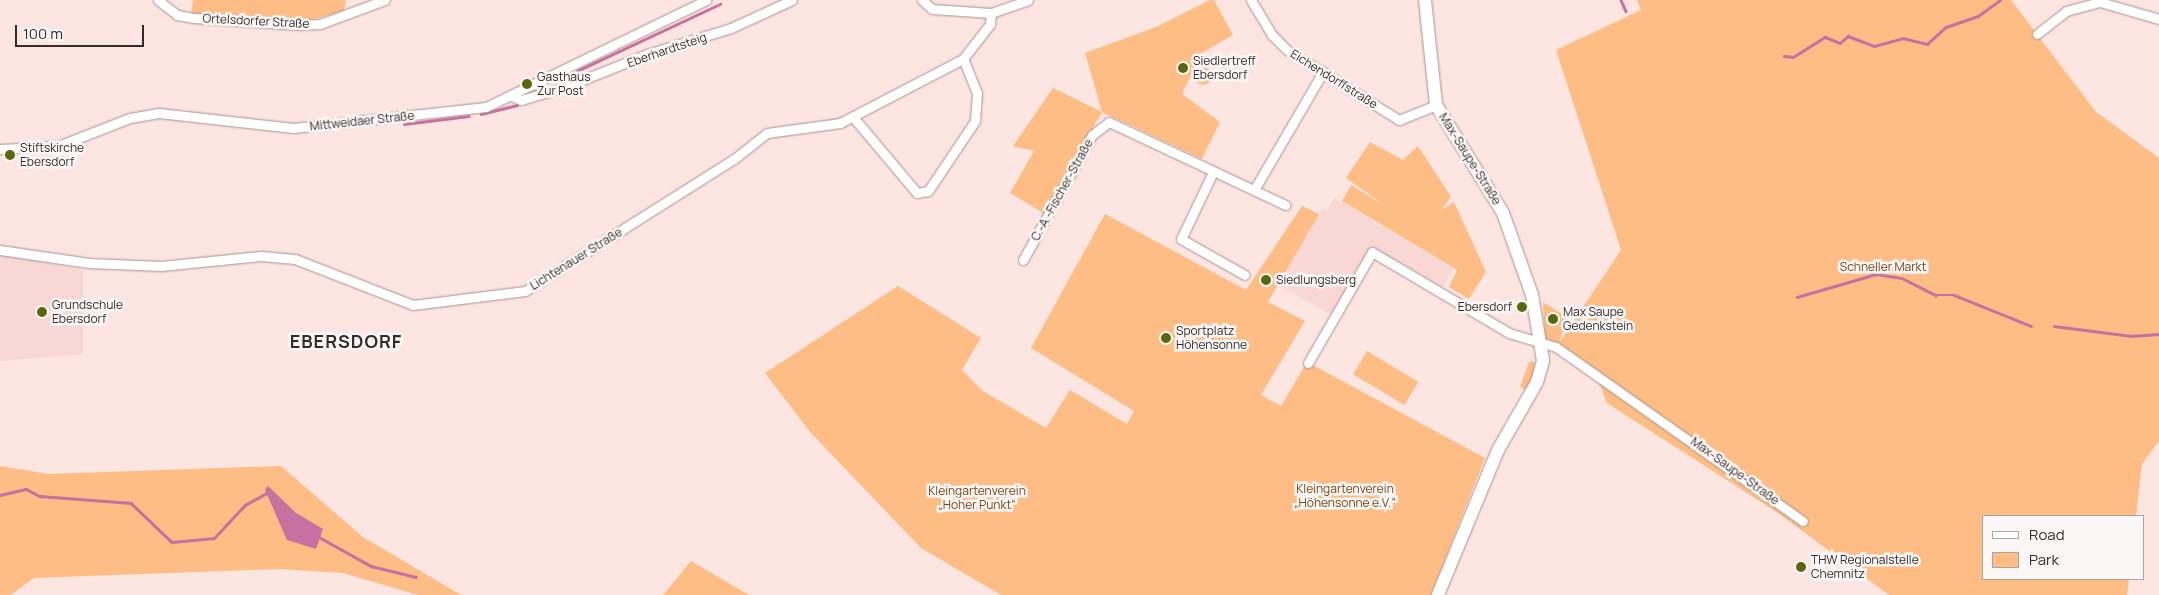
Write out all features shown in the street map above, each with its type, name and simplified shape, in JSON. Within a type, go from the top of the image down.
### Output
[{"type":"street","name":"Ortelsdorfer Straße","points":[[158,0],[177,15],[194,18],[300,25],[320,24],[385,0]]},
{"type":"street","name":"Mittweidaer Straße","points":[[0,149],[58,146],[130,118],[159,113],[293,128],[486,107],[706,0]]},
{"type":"street","name":"Eberhardtsteig","points":[[511,96],[521,100],[565,88],[647,54],[732,28],[792,0]]},
{"type":"street","points":[[922,0],[932,9],[992,13],[1028,0]]},
{"type":"street","name":"Eichendorffstraße","points":[[1251,0],[1272,36],[1323,72],[1399,120],[1436,105]]},
{"type":"street","name":"Max-Saupe-Straße","points":[[1425,0],[1436,105],[1502,213],[1532,295],[1543,362],[1537,382],[1498,450],[1438,595]]},
{"type":"street","points":[[2037,34],[2066,11],[2100,1],[2159,19]]},
{"type":"street","name":"Lichtenauer Straße","points":[[0,250],[89,263],[161,266],[261,256],[295,259],[413,305],[495,298],[525,291],[734,160],[767,133],[813,128],[853,117],[963,59],[990,24],[992,13]]},
{"type":"street","points":[[853,117],[917,193],[928,191],[974,121],[977,93],[963,59]]},
{"type":"street","points":[[1254,190],[1323,72]]},
{"type":"street","name":"C.-A.-Fischer-Straße","points":[[1023,260],[1098,128],[1109,122],[1285,205]]},
{"type":"street","points":[[1213,172],[1181,239],[1245,275]]},
{"type":"street","name":"Max-Saupe-Straße","points":[[1308,363],[1372,252],[1509,333],[1539,345],[1556,347],[1600,374],[1804,521]]},
{"type":"shaded area","points":[[1335,198],[1453,269],[1443,287],[1371,246],[1332,315],[1278,285],[1322,208],[1327,210]]},
{"type":"shaded area","name":"Grundschule Ebersdorf","points":[[0,254],[83,270],[83,354],[0,361]]},
{"type":"shaded area","points":[[268,486],[296,513],[323,529],[316,549],[287,540],[265,490]]},
{"type":"green space","points":[[193,0],[346,0],[344,11],[303,22],[191,14]]},
{"type":"green space","points":[[1210,0],[1214,0],[1233,35],[1202,53],[1182,94],[1220,122],[1202,159],[1102,112],[1085,53],[1156,27]]},
{"type":"green space","name":"Schneller Markt","points":[[1637,0],[2011,0],[2096,112],[2159,158],[2159,441],[2142,464],[2136,515],[1982,515],[1982,580],[2129,580],[2127,595],[1889,595],[1778,513],[1607,403],[1595,373],[1545,340],[1543,302],[1567,317],[1559,343],[1621,250],[1556,50],[1641,10]]},
{"type":"green space","points":[[1199,67],[1207,67],[1212,72],[1210,83],[1199,85],[1194,80],[1194,72]]},
{"type":"green space","points":[[1053,88],[1102,112],[1045,214],[1010,193],[1034,151],[1013,146]]},
{"type":"green space","points":[[1370,142],[1403,160],[1418,146],[1451,197],[1440,211],[1454,202],[1486,272],[1469,299],[1449,287],[1457,270],[1342,201],[1351,185],[1387,207],[1346,178]]},
{"type":"green space","points":[[1302,206],[1319,214],[1268,302],[1305,321],[1261,395],[1281,406],[1307,362],[1485,458],[1431,595],[1001,595],[921,548],[811,433],[765,373],[898,286],[981,338],[962,370],[983,391],[1046,428],[1070,390],[1127,424],[1134,411],[1031,348],[1105,214],[1246,290]]},
{"type":"green space","points":[[1367,351],[1418,382],[1405,405],[1353,374]]},
{"type":"green space","points":[[1534,361],[1535,373],[1526,390],[1520,387],[1529,362]]},
{"type":"green space","points":[[0,466],[49,474],[281,466],[363,537],[461,595],[418,595],[343,573],[279,569],[34,578],[11,595],[0,595]]},
{"type":"green space","points":[[691,561],[749,595],[663,595]]},
{"type":"waterway","points":[[1621,0],[1626,11]]},
{"type":"waterway","points":[[1784,56],[1793,57],[1825,37],[1840,43],[1848,36],[1874,46],[1903,38],[1927,44],[1946,27],[1978,16],[2000,0]]},
{"type":"waterway","points":[[577,71],[720,4]]},
{"type":"waterway","points":[[481,114],[517,105]]},
{"type":"waterway","points":[[404,124],[469,116]]},
{"type":"waterway","points":[[1797,297],[1876,274],[1902,278],[1936,295],[1954,295],[2031,326]]},
{"type":"waterway","points":[[2054,326],[2131,336],[2159,334]]},
{"type":"waterway","points":[[0,495],[26,489],[40,496],[131,503],[172,542],[214,538],[245,505],[267,493]]},
{"type":"waterway","points":[[319,537],[371,566],[416,577]]},
{"type":"place","name":"Siedlertreff Ebersdorf","points":[[1183,68]]},
{"type":"place","name":"Gasthaus Zur Post","points":[[527,84]]},
{"type":"place","name":"Stiftskirche Ebersdorf","points":[[10,155]]},
{"type":"place","name":"Siedlungsberg","points":[[1266,280]]},
{"type":"place","name":"Ebersdorf","points":[[1522,307]]},
{"type":"place","name":"Grundschule Ebersdorf","points":[[42,312]]},
{"type":"place","name":"Max Saupe Gedenkstein","points":[[1553,319]]},
{"type":"place","name":"Sportplatz Höhensonne","points":[[1166,338]]},
{"type":"place","name":"THW Regionalstelle Chemnitz","points":[[1801,567]]},
{"type":"district","name":"EBERSDORF","points":[[346,341]]},
{"type":"park label","name":"Kleingartenverein „Höhensonne e.V.“","points":[[1345,496]]},
{"type":"park label","name":"Kleingartenverein „Hoher Punkt“","points":[[977,498]]}]
